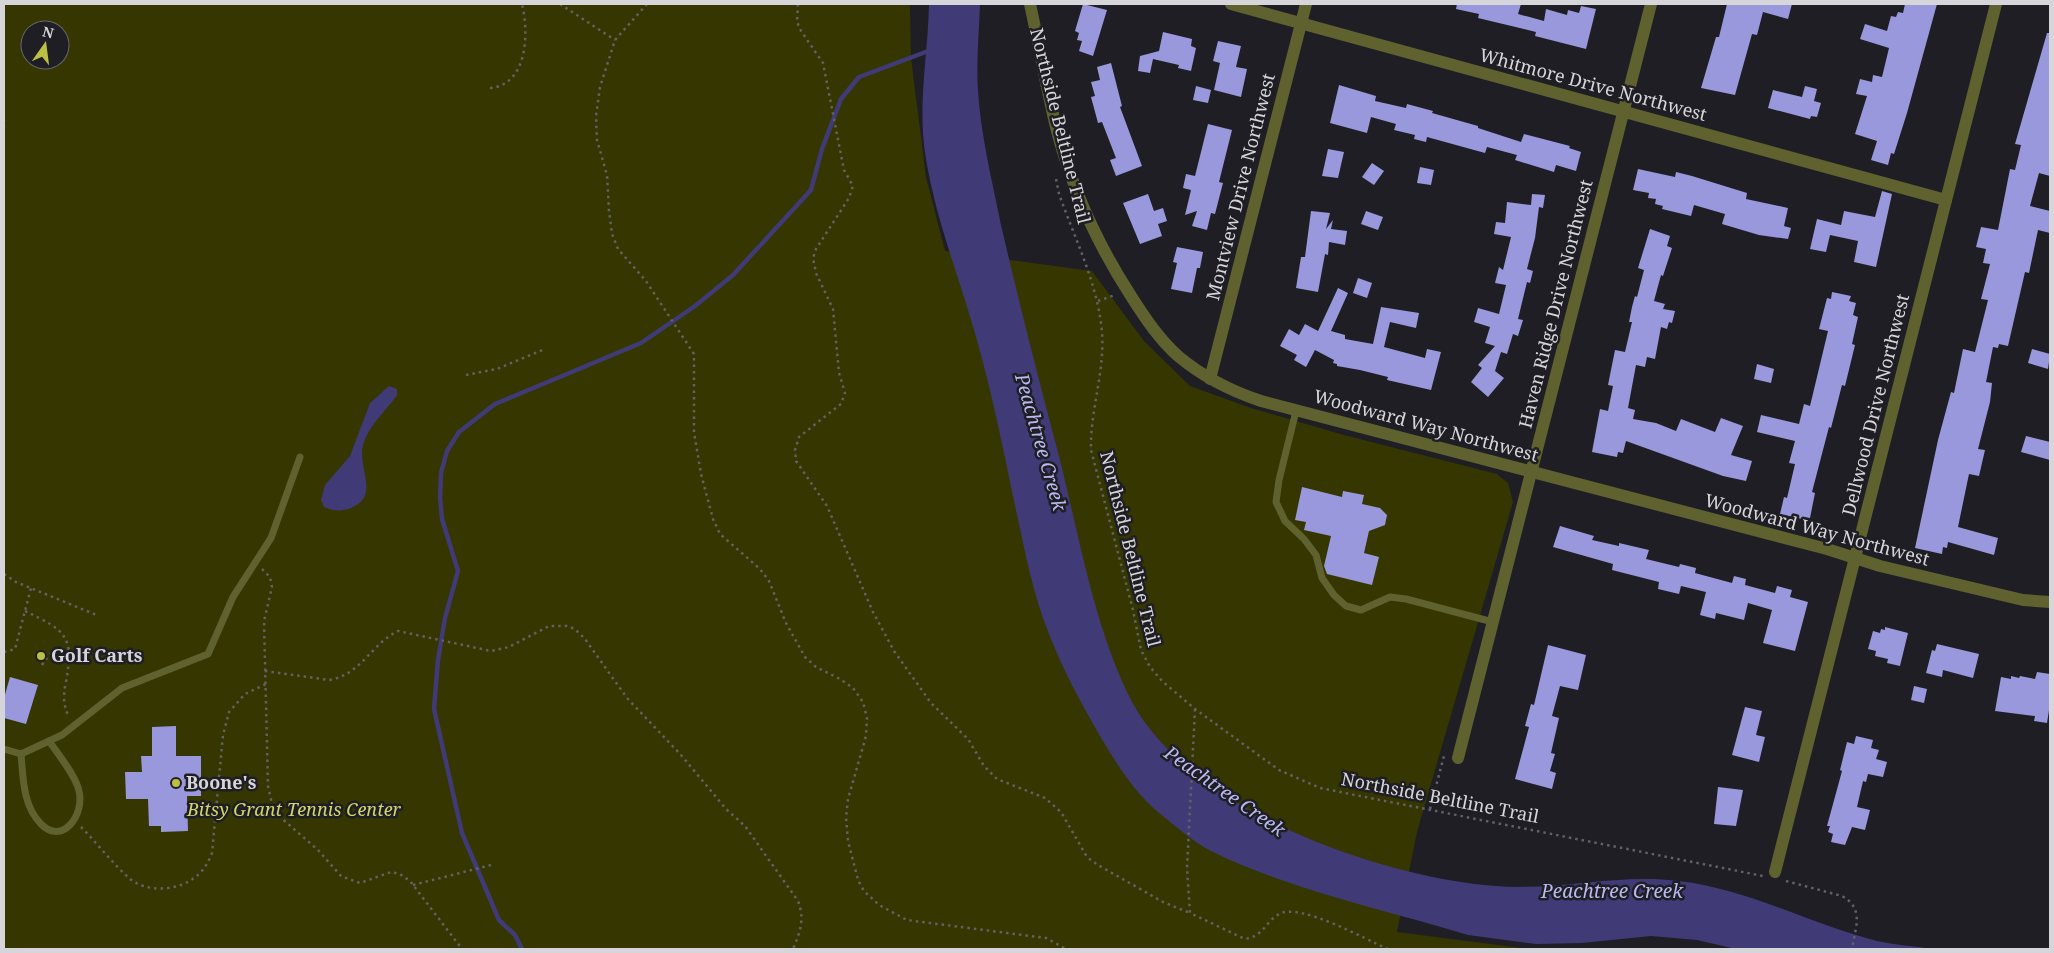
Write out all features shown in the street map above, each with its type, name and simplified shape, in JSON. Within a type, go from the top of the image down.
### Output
[{"type":"street","name":"Woodward Way Northwest","points":[[1030,4],[1056,128],[1070,172],[1089,221],[1127,291],[1150,326],[1178,356],[1210,379],[1261,402],[1855,558],[2023,600],[2050,602]]},
{"type":"street","name":"Whitmore Drive Northwest","points":[[1231,4],[1301,22],[1458,68],[1624,110],[1946,200]]},
{"type":"street","name":"Montview Drive Northwest","points":[[1210,379],[1306,4]]},
{"type":"street","name":"Haven Ridge Drive Northwest","points":[[1458,758],[1651,4]]},
{"type":"street","name":"Dellwood Drive Northwest","points":[[1774,876],[1996,4]]},
{"type":"lane","points":[[1296,411],[1278,480],[1276,502],[1285,521],[1304,539],[1316,555],[1322,578],[1334,595],[1346,606],[1361,610],[1390,597],[1406,599],[1493,622]]},
{"type":"lane","points":[[4,749],[21,754],[49,741],[74,726],[122,688],[208,654],[233,597],[271,538],[300,457]]},
{"type":"lane","points":[[21,754],[29,805],[41,825],[52,831],[66,828],[75,821],[80,808],[79,790],[49,741]]},
{"type":"path","points":[[490,88],[502,87],[511,80],[518,68],[526,34],[522,4]]},
{"type":"path","points":[[560,4],[615,40]]},
{"type":"path","points":[[647,4],[615,40],[600,87],[596,116],[597,140],[607,175],[608,211],[612,234],[618,249],[646,281],[689,346],[696,362],[694,432],[701,474],[720,534],[760,569],[769,581],[786,624],[805,657],[816,667],[853,688],[863,702],[867,718],[866,736],[848,799],[846,818],[852,862],[864,891],[879,905],[907,920],[1046,938],[1066,949]]},
{"type":"path","points":[[798,4],[797,22],[801,31],[819,54],[844,170],[853,186],[849,198],[816,249],[813,258],[816,273],[833,309],[839,373],[845,392],[841,404],[799,437],[795,450],[796,461],[827,506],[873,612],[894,652],[930,703],[968,739],[984,766],[997,779],[1044,798],[1061,812],[1087,857],[1098,865],[1163,902],[1245,939],[1253,938],[1262,932],[1278,915],[1296,911],[1388,949]]},
{"type":"path","points":[[4,119],[4,127]]},
{"type":"path","name":"Northside Beltline Trail","points":[[1055,175],[1059,194],[1098,301],[1102,333],[1102,353],[1090,429],[1091,450],[1131,601],[1141,650],[1150,667],[1162,681],[1195,709],[1279,770],[1320,788],[1774,876],[1842,896],[1853,904],[1858,915],[1852,949]]},
{"type":"path","points":[[1098,301],[1127,291]]},
{"type":"path","points":[[466,374],[497,369],[545,349]]},
{"type":"path","points":[[254,563],[270,577],[272,587],[264,621],[268,786],[272,804],[279,816],[318,850],[341,876],[360,883],[391,872],[400,874],[413,885],[462,949]]},
{"type":"path","points":[[4,574],[31,588],[99,616]]},
{"type":"path","points":[[4,652],[15,649],[31,588]]},
{"type":"path","points":[[25,611],[60,631],[69,644],[70,658],[63,697],[67,714],[74,726]]},
{"type":"path","points":[[265,671],[330,680],[340,678],[356,668],[385,639],[398,631],[474,649],[491,651],[509,647],[549,626],[567,626],[575,629],[585,639],[627,698],[681,755],[726,809],[746,826],[763,848],[802,910],[802,924],[793,949]]},
{"type":"path","points":[[42,665],[52,651],[60,647],[70,649]]},
{"type":"path","points":[[75,821],[129,878],[142,886],[158,888],[180,886],[195,878],[206,866],[212,853],[223,735],[229,712],[245,694],[266,684]]},
{"type":"path","points":[[1190,913],[1187,868],[1195,709]]},
{"type":"path","points":[[1430,809],[1444,754],[1458,758]]},
{"type":"path","points":[[413,885],[491,865]]},
{"type":"green space","name":"Bitsy Grant Tennis Center","points":[[4,4],[910,4],[911,58],[926,177],[945,251],[1092,271],[1144,341],[1190,386],[1251,408],[1344,435],[1497,474],[1508,483],[1513,502],[1417,832],[1397,932],[1530,949],[4,949]]},
{"type":"water","name":"Peachtree Creek","points":[[929,4],[980,4],[977,80],[979,108],[987,158],[1014,279],[1094,601],[1115,664],[1128,694],[1154,735],[1192,771],[1237,802],[1288,829],[1342,851],[1396,868],[1449,880],[1496,886],[1542,886],[1633,879],[1679,881],[1730,891],[1828,926],[1877,941],[1933,949],[1736,949],[1697,940],[1651,936],[1582,943],[1536,944],[1468,935],[1304,888],[1240,864],[1197,843],[1149,804],[1119,767],[1079,699],[1054,647],[1033,585],[986,373],[937,209],[926,159],[923,101]]},
{"type":"water","points":[[389,386],[397,389],[397,395],[374,423],[364,442],[362,451],[366,478],[365,495],[361,501],[346,510],[324,507],[321,500],[325,485],[350,456],[370,403]]},
{"type":"building","points":[[1083,4],[1107,10],[1093,56],[1079,51],[1082,41],[1077,40],[1079,33],[1075,31]]},
{"type":"building","points":[[1457,4],[1521,4],[1518,14],[1544,21],[1546,9],[1567,15],[1568,10],[1579,13],[1581,6],[1596,9],[1586,49],[1535,36],[1536,32],[1478,18],[1479,14],[1456,9]]},
{"type":"building","points":[[1727,4],[1792,4],[1788,19],[1763,12],[1757,35],[1752,34],[1735,95],[1701,88],[1716,37],[1719,37]]},
{"type":"building","points":[[1905,4],[1937,4],[1907,113],[1894,154],[1891,153],[1888,165],[1871,160],[1877,141],[1855,134],[1867,96],[1856,94],[1860,79],[1872,82],[1873,75],[1882,77],[1889,48],[1860,39],[1865,24],[1887,31],[1891,16],[1896,17],[1898,12],[1903,13]]},
{"type":"building","points":[[1163,32],[1192,39],[1191,46],[1196,48],[1191,71],[1178,68],[1179,65],[1153,59],[1150,73],[1138,71],[1140,56],[1159,51]]},
{"type":"building","points":[[2047,33],[2050,33],[2050,176],[2039,173],[2030,206],[2050,211],[2050,233],[2038,230],[2029,273],[2025,272],[2008,346],[1999,344],[1998,348],[1993,347],[1986,382],[1992,383],[1990,402],[1978,449],[1985,450],[1979,476],[1969,474],[1958,527],[1998,538],[1994,555],[1948,542],[1947,548],[1943,547],[1942,554],[1915,548],[1938,440],[1951,392],[1954,393],[1963,349],[1975,352],[1988,300],[1981,299],[1990,264],[1983,263],[1986,249],[1976,247],[1981,227],[1998,230],[2010,169],[2015,170],[2021,145],[2015,144]]},
{"type":"building","points":[[1218,41],[1241,46],[1236,67],[1247,69],[1241,97],[1214,90],[1220,63],[1213,61]]},
{"type":"building","points":[[1111,63],[1122,106],[1120,107],[1142,166],[1116,176],[1110,160],[1116,158],[1102,122],[1098,123],[1091,97],[1095,96],[1091,82],[1100,80],[1097,67]]},
{"type":"building","points":[[1339,85],[1376,96],[1375,101],[1406,108],[1407,104],[1433,111],[1432,113],[1478,126],[1478,128],[1521,142],[1524,134],[1570,146],[1569,148],[1581,152],[1576,171],[1556,165],[1554,172],[1515,160],[1517,155],[1487,147],[1485,153],[1427,137],[1426,142],[1414,139],[1415,135],[1394,130],[1396,124],[1371,117],[1367,133],[1330,123]]},
{"type":"building","points":[[1196,86],[1211,90],[1208,103],[1193,100]]},
{"type":"building","points":[[1805,86],[1817,89],[1814,101],[1821,103],[1817,117],[1811,116],[1810,119],[1768,108],[1773,90],[1802,97]]},
{"type":"building","points":[[1208,124],[1232,130],[1219,182],[1223,183],[1215,214],[1211,213],[1207,230],[1192,226],[1197,211],[1185,215],[1191,190],[1183,188],[1186,174],[1195,176]]},
{"type":"building","points":[[1328,149],[1344,152],[1338,178],[1322,176]]},
{"type":"building","points":[[1372,163],[1384,171],[1374,185],[1362,177]]},
{"type":"building","points":[[1420,167],[1434,170],[1431,185],[1417,183]]},
{"type":"building","points":[[1638,169],[1675,177],[1676,172],[1692,176],[1747,193],[1746,199],[1788,208],[1784,226],[1791,228],[1788,239],[1759,235],[1722,224],[1725,214],[1694,205],[1691,216],[1662,209],[1663,206],[1655,204],[1656,199],[1648,198],[1649,193],[1633,190]]},
{"type":"building","points":[[1882,191],[1892,194],[1876,267],[1854,262],[1858,241],[1830,235],[1826,252],[1810,249],[1817,219],[1841,225],[1844,211],[1875,217]]},
{"type":"building","points":[[1148,194],[1154,211],[1163,208],[1167,221],[1158,224],[1162,236],[1140,244],[1123,203]]},
{"type":"building","points":[[1532,194],[1545,195],[1543,208],[1539,207],[1535,238],[1527,269],[1533,271],[1530,283],[1527,282],[1518,319],[1523,320],[1518,336],[1513,334],[1507,354],[1501,352],[1495,371],[1504,378],[1488,397],[1471,382],[1482,368],[1478,365],[1495,346],[1485,343],[1490,327],[1474,322],[1478,308],[1499,314],[1506,285],[1495,283],[1499,267],[1503,270],[1511,237],[1494,234],[1496,222],[1505,223],[1507,202],[1531,205]]},
{"type":"building","points":[[1311,211],[1330,213],[1326,229],[1333,220],[1331,229],[1347,231],[1345,245],[1329,242],[1328,255],[1325,254],[1318,292],[1296,288],[1301,257],[1305,257]]},
{"type":"building","points":[[1366,211],[1383,217],[1378,230],[1361,224]]},
{"type":"building","points":[[1650,229],[1670,236],[1667,246],[1672,248],[1663,276],[1661,275],[1654,301],[1665,304],[1663,309],[1675,311],[1672,323],[1669,322],[1667,329],[1661,327],[1655,359],[1647,357],[1645,367],[1636,365],[1628,408],[1635,410],[1633,419],[1656,423],[1676,431],[1681,419],[1715,432],[1721,418],[1743,426],[1731,455],[1752,461],[1746,481],[1723,476],[1626,441],[1623,453],[1618,452],[1617,457],[1592,452],[1600,409],[1608,411],[1613,386],[1608,385],[1615,350],[1625,352],[1632,322],[1629,322],[1632,307],[1635,296],[1637,297],[1644,270],[1638,268]]},
{"type":"building","points":[[1177,247],[1203,252],[1200,268],[1197,268],[1192,293],[1171,289],[1177,263],[1173,262]]},
{"type":"building","points":[[1358,278],[1372,283],[1367,298],[1353,293]]},
{"type":"building","points":[[1338,288],[1348,293],[1331,331],[1345,335],[1345,339],[1373,344],[1381,307],[1419,313],[1416,328],[1390,322],[1384,347],[1425,358],[1427,349],[1441,352],[1431,390],[1387,380],[1388,377],[1337,366],[1337,364],[1333,363],[1334,360],[1315,350],[1306,367],[1294,360],[1297,355],[1280,346],[1289,329],[1299,335],[1305,324],[1318,331]]},
{"type":"building","points":[[1832,292],[1851,296],[1849,301],[1856,303],[1853,315],[1858,317],[1852,344],[1855,345],[1845,386],[1842,385],[1831,428],[1829,427],[1812,492],[1815,493],[1810,518],[1802,517],[1802,519],[1780,514],[1784,497],[1787,498],[1795,464],[1789,463],[1795,441],[1757,432],[1761,415],[1799,424],[1804,404],[1810,406],[1828,331],[1819,329],[1827,298],[1831,299]]},
{"type":"building","points":[[2032,349],[2050,354],[2048,369],[2028,363]]},
{"type":"building","points":[[1757,364],[1774,369],[1771,383],[1754,379]]},
{"type":"building","points":[[2026,436],[2050,442],[2050,460],[2021,452]]},
{"type":"building","points":[[1302,487],[1342,497],[1343,491],[1364,495],[1362,504],[1380,508],[1387,515],[1385,525],[1369,531],[1364,553],[1379,557],[1372,585],[1327,574],[1324,566],[1331,536],[1304,530],[1306,522],[1295,520]]},
{"type":"building","points":[[1560,526],[1594,536],[1592,540],[1619,546],[1619,543],[1649,550],[1646,559],[1679,567],[1680,564],[1696,568],[1695,573],[1732,583],[1734,576],[1746,579],[1745,585],[1775,593],[1777,586],[1792,590],[1790,597],[1808,602],[1795,651],[1763,643],[1772,610],[1748,603],[1744,620],[1716,613],[1715,619],[1700,615],[1706,592],[1681,586],[1679,594],[1658,589],[1659,582],[1612,570],[1613,564],[1553,547]]},
{"type":"building","points":[[1885,627],[1908,633],[1900,666],[1887,663],[1888,659],[1875,656],[1876,651],[1868,649],[1873,631],[1880,633],[1881,629],[1885,630]]},
{"type":"building","points":[[1937,644],[1979,654],[1973,678],[1943,670],[1942,677],[1926,673],[1932,650],[1935,651]]},
{"type":"building","points":[[1548,645],[1586,655],[1578,690],[1560,686],[1552,716],[1559,718],[1551,753],[1555,754],[1550,771],[1556,773],[1552,789],[1515,779],[1529,727],[1525,726],[1531,704],[1534,705]]},
{"type":"building","points":[[2037,672],[2050,674],[2050,704],[2047,723],[2034,721],[2035,716],[1995,711],[2001,677],[2011,679],[2011,676],[2019,678],[2020,676],[2035,679]]},
{"type":"building","points":[[10,677],[38,685],[26,724],[4,718],[4,698]]},
{"type":"building","points":[[1914,686],[1927,689],[1924,703],[1911,700]]},
{"type":"building","points":[[1745,707],[1762,711],[1756,735],[1765,737],[1759,762],[1732,755]]},
{"type":"building","points":[[176,726],[176,756],[201,756],[201,796],[187,796],[188,831],[161,832],[161,826],[149,826],[148,799],[126,799],[125,772],[142,772],[141,756],[152,756],[152,727]]},
{"type":"building","points":[[1856,736],[1873,740],[1871,748],[1879,750],[1876,759],[1887,762],[1883,777],[1868,774],[1866,782],[1863,781],[1857,807],[1870,810],[1865,830],[1852,827],[1845,845],[1831,842],[1833,834],[1828,832],[1830,826],[1827,826],[1842,771],[1840,770],[1847,742],[1854,744]]},
{"type":"building","points":[[1718,787],[1743,790],[1736,826],[1714,824]]},
{"type":"waterway","points":[[522,949],[515,935],[499,920],[462,833],[434,709],[438,660],[445,618],[458,571],[442,519],[440,497],[441,473],[447,451],[459,432],[495,404],[641,343],[695,306],[733,275],[811,190],[822,149],[841,99],[859,77],[931,50]]},
{"type":"place","name":"Golf Carts","points":[[41,656]]},
{"type":"place","name":"Boone's","points":[[176,783]]}]
